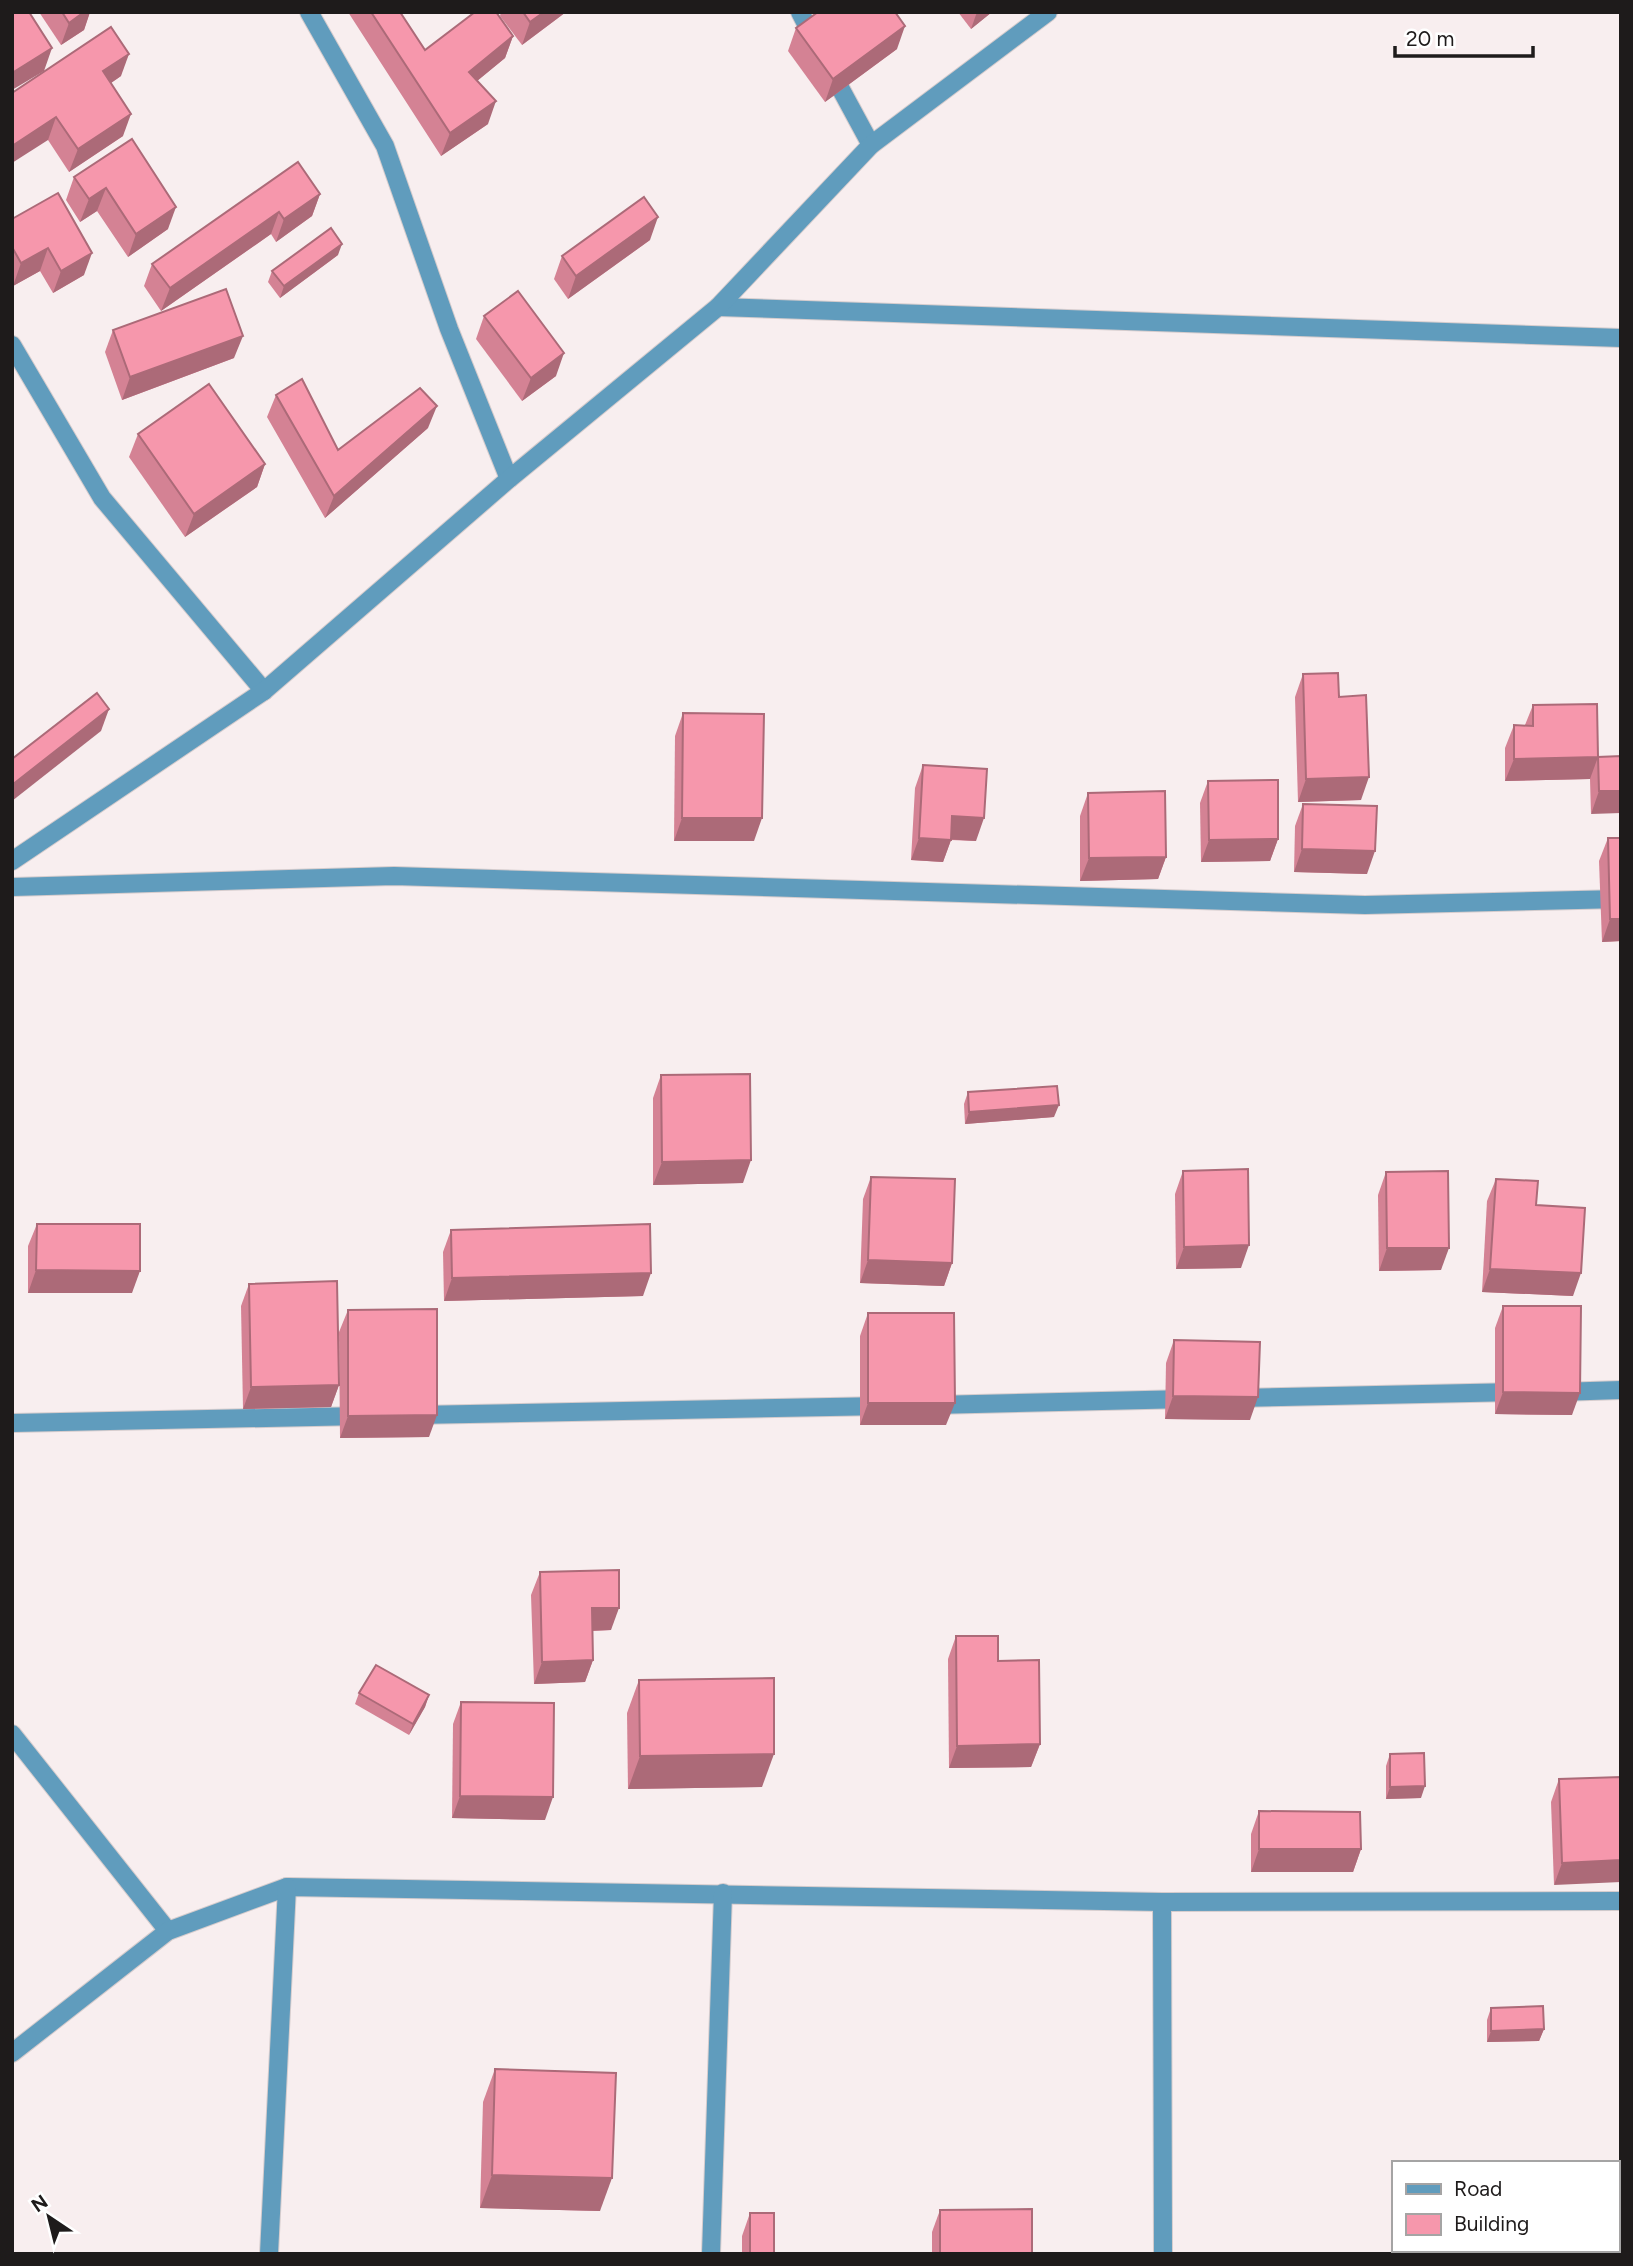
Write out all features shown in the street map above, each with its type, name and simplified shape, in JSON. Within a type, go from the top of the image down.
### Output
[{"type":"street","points":[[309,12],[385,146],[449,329],[509,479]]},
{"type":"street","points":[[800,12],[871,145]]},
{"type":"street","points":[[12,861],[264,691],[509,479],[718,307],[871,145],[1048,12]]},
{"type":"street","points":[[718,307],[1621,338]]},
{"type":"street","points":[[12,345],[102,498],[264,691]]},
{"type":"street","points":[[12,887],[394,876],[1365,905],[1621,899]]},
{"type":"street","points":[[12,1423],[1621,1390]]},
{"type":"street","points":[[12,1734],[168,1931]]},
{"type":"street","points":[[269,2254],[287,1887]]},
{"type":"street","points":[[12,2053],[168,1931],[287,1887],[1162,1902],[1621,1901]]},
{"type":"street","points":[[711,2254],[723,1894]]},
{"type":"street","points":[[1162,1902],[1163,2254]]},
{"type":"building","points":[[12,12],[29,12],[52,48],[12,73]]},
{"type":"building","points":[[62,12],[84,12],[69,23]]},
{"type":"building","points":[[371,12],[400,12],[425,50],[475,12],[496,12],[513,36],[469,72],[496,101],[450,133]]},
{"type":"building","points":[[523,12],[544,12],[530,22]]},
{"type":"building","points":[[818,12],[895,12],[905,26],[833,79],[796,28]]},
{"type":"building","points":[[111,27],[129,54],[103,71],[131,114],[78,149],[56,117],[12,146],[12,93]]},
{"type":"building","points":[[132,139],[176,207],[136,234],[106,188],[89,199],[74,177]]},
{"type":"building","points":[[298,162],[320,194],[284,219],[279,212],[170,288],[152,264]]},
{"type":"building","points":[[58,193],[92,253],[61,271],[48,248],[21,263],[12,247],[12,219]]},
{"type":"building","points":[[644,197],[658,217],[576,276],[562,256]]},
{"type":"building","points":[[331,228],[342,244],[284,286],[272,271]]},
{"type":"building","points":[[226,289],[243,336],[130,377],[113,330]]},
{"type":"building","points":[[518,291],[564,353],[531,378],[484,316]]},
{"type":"building","points":[[302,379],[338,450],[420,388],[437,406],[334,496],[276,395]]},
{"type":"building","points":[[209,384],[265,464],[194,514],[138,434]]},
{"type":"building","points":[[1338,673],[1339,697],[1366,695],[1369,777],[1306,779],[1303,674]]},
{"type":"building","points":[[97,693],[109,709],[12,785],[12,759]]},
{"type":"building","points":[[1597,704],[1598,757],[1514,759],[1514,725],[1533,726],[1533,705]]},
{"type":"building","points":[[683,713],[764,714],[762,818],[682,818]]},
{"type":"building","points":[[1621,756],[1621,791],[1599,791],[1598,757]]},
{"type":"building","points":[[923,765],[987,769],[984,818],[952,816],[951,840],[919,838]]},
{"type":"building","points":[[1278,780],[1278,839],[1209,840],[1208,781]]},
{"type":"building","points":[[1165,791],[1166,857],[1089,858],[1088,793]]},
{"type":"building","points":[[1303,804],[1377,806],[1375,851],[1302,849]]},
{"type":"building","points":[[1608,838],[1621,838],[1621,919],[1610,919]]},
{"type":"building","points":[[750,1074],[751,1160],[662,1162],[661,1075]]},
{"type":"building","points":[[1057,1086],[1059,1105],[969,1112],[968,1092]]},
{"type":"building","points":[[1248,1169],[1249,1245],[1184,1247],[1183,1171]]},
{"type":"building","points":[[1448,1171],[1449,1248],[1387,1248],[1386,1172]]},
{"type":"building","points":[[871,1177],[955,1179],[952,1263],[868,1260]]},
{"type":"building","points":[[1496,1179],[1538,1181],[1536,1205],[1585,1208],[1581,1273],[1490,1269]]},
{"type":"building","points":[[37,1224],[140,1224],[140,1271],[36,1270]]},
{"type":"building","points":[[650,1224],[651,1273],[452,1278],[451,1230]]},
{"type":"building","points":[[337,1281],[339,1385],[251,1387],[249,1284]]},
{"type":"building","points":[[1503,1306],[1581,1306],[1580,1393],[1503,1392]]},
{"type":"building","points":[[437,1309],[437,1415],[348,1416],[348,1310]]},
{"type":"building","points":[[868,1313],[954,1313],[955,1403],[868,1403]]},
{"type":"building","points":[[1174,1340],[1260,1342],[1258,1397],[1173,1396]]},
{"type":"building","points":[[619,1570],[619,1608],[592,1608],[593,1660],[542,1662],[540,1572]]},
{"type":"building","points":[[956,1636],[998,1636],[998,1661],[1039,1660],[1040,1744],[957,1746]]},
{"type":"building","points":[[376,1665],[429,1695],[413,1724],[359,1693]]},
{"type":"building","points":[[774,1678],[774,1754],[640,1756],[639,1680]]},
{"type":"building","points":[[461,1702],[554,1703],[553,1797],[460,1796]]},
{"type":"building","points":[[1424,1753],[1425,1786],[1390,1787],[1390,1754]]},
{"type":"building","points":[[1621,1777],[1621,1860],[1562,1863],[1559,1779]]},
{"type":"building","points":[[1259,1811],[1360,1812],[1361,1849],[1259,1849]]},
{"type":"building","points":[[1543,2006],[1544,2029],[1491,2031],[1491,2008]]},
{"type":"building","points":[[495,2069],[616,2073],[612,2178],[492,2175]]},
{"type":"building","points":[[1032,2209],[1032,2254],[940,2254],[940,2210]]},
{"type":"building","points":[[750,2213],[774,2213],[774,2254],[750,2254]]}]
